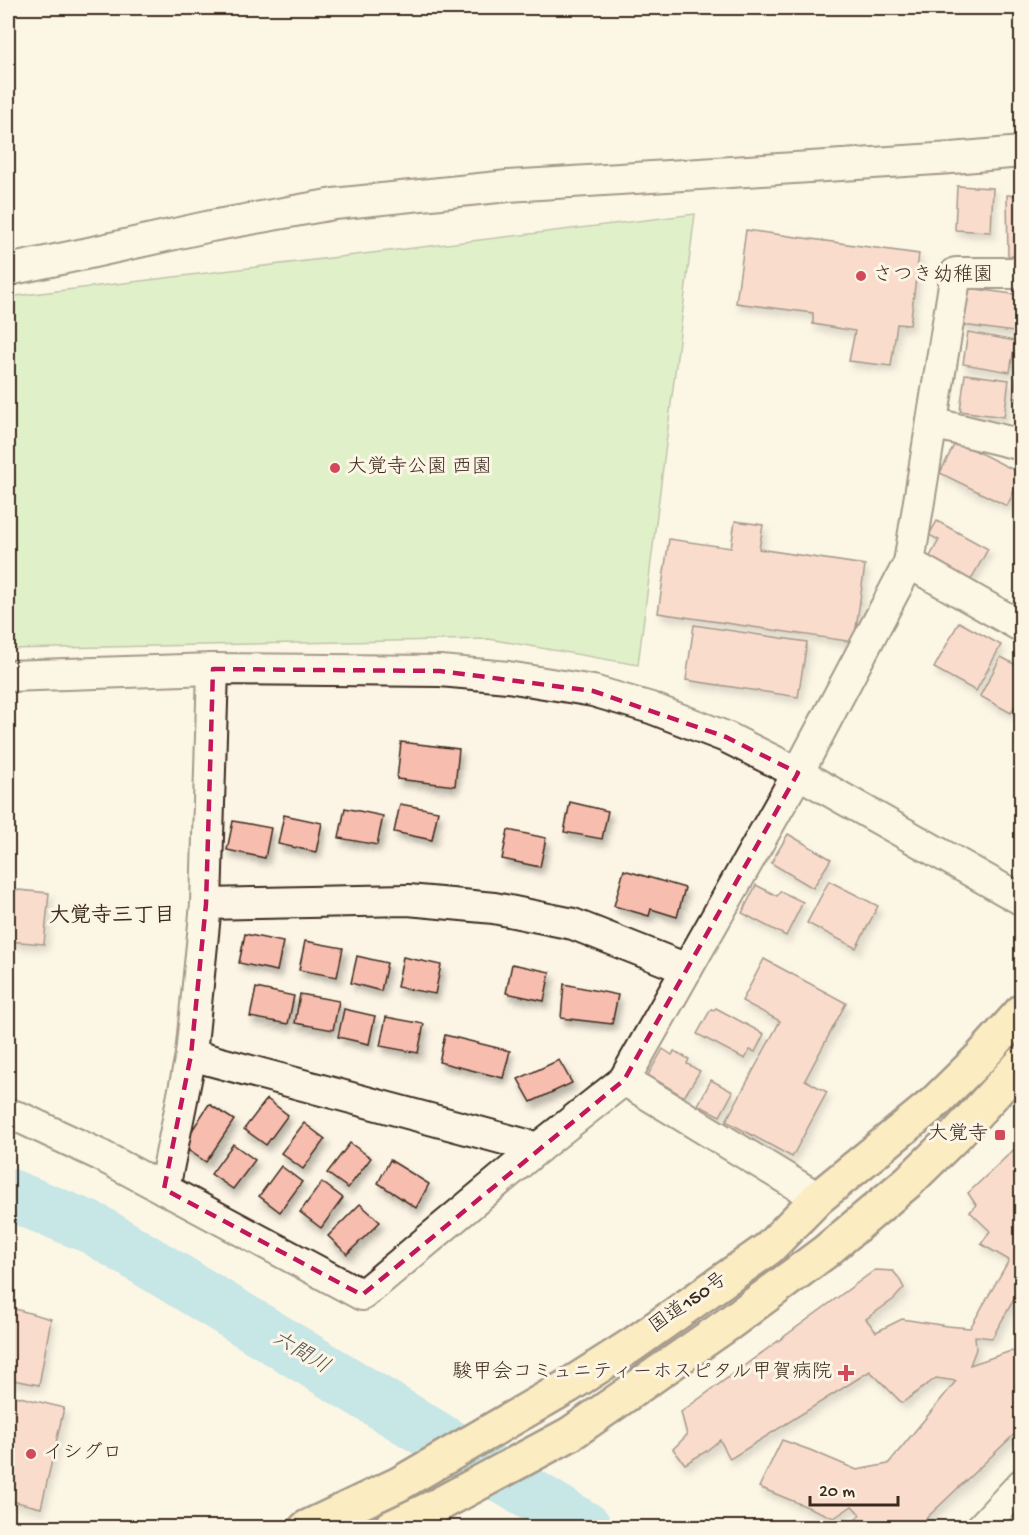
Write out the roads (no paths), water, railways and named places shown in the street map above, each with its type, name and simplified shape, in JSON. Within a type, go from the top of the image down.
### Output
[{"type":"highway","name":"国道150号","points":[[306,1527],[399,1484],[568,1386],[632,1345],[769,1248],[818,1198],[933,1104],[981,1057],[1022,1011]]},
{"type":"highway","name":"国道150号","points":[[390,1527],[438,1505],[570,1434],[728,1324],[825,1252],[909,1181],[955,1136],[1022,1063]]},
{"type":"street","points":[[8,270],[89,254],[211,225],[334,204],[508,186],[1022,152]]},
{"type":"street","points":[[8,1114],[100,1155],[362,1295],[538,1148],[624,1080],[798,772],[909,563],[956,273],[1022,273]]},
{"type":"street","points":[[932,423],[1022,445]]},
{"type":"street","points":[[909,563],[1022,627]]},
{"type":"street","points":[[164,1189],[191,1055],[206,904],[213,669]]},
{"type":"street","points":[[8,676],[213,669],[440,670],[508,676],[582,689],[651,708],[726,737],[798,772],[1022,900]]},
{"type":"street","points":[[206,904],[408,900],[494,908],[573,924],[687,969]]},
{"type":"street","points":[[191,1055],[538,1148]]},
{"type":"street","points":[[624,1080],[818,1198]]},
{"type":"street","points":[[981,1527],[1022,1484]]},
{"type":"waterway","name":"六間川","points":[[8,1194],[94,1229],[586,1528]]},
{"type":"place","name":"さつき幼稚園","points":[[861,276]]},
{"type":"place","name":"大覚寺公園 西園","points":[[335,468]]},
{"type":"place","name":"大覚寺","points":[[1000,1135]]},
{"type":"place","name":"駿甲会コミュニティーホスピタル甲賀病院","points":[[846,1373]]},
{"type":"place","name":"イシグロ","points":[[31,1454]]},
{"type":"district","name":"大覚寺三丁目","points":[[112,917]]}]
